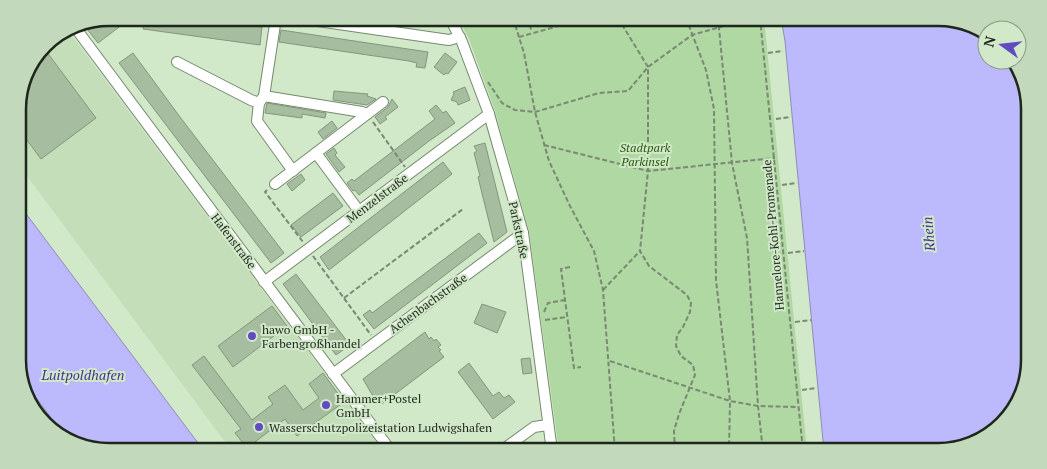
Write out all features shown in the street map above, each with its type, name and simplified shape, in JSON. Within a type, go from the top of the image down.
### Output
[{"type":"street","points":[[275,26],[257,121],[293,170]]},
{"type":"street","points":[[352,26],[449,40],[460,37]]},
{"type":"street","name":"Parkstraße","points":[[454,26],[489,114],[522,233],[538,321],[551,443]]},
{"type":"street","name":"Hafenstraße","points":[[79,33],[384,443]]},
{"type":"street","points":[[177,62],[251,100],[367,114]]},
{"type":"street","points":[[275,184],[384,102]]},
{"type":"street","name":"Menzelstraße","points":[[264,282],[489,114]]},
{"type":"street","points":[[316,153],[359,211]]},
{"type":"street","name":"Achenbachstraße","points":[[333,374],[522,233]]},
{"type":"street","points":[[512,443],[534,427],[548,425]]},
{"type":"path","points":[[516,26],[524,53],[535,112],[549,161],[594,252],[604,290],[615,443]]},
{"type":"path","points":[[529,26],[532,32]]},
{"type":"path","points":[[519,36],[555,26]]},
{"type":"path","points":[[623,26],[648,67],[648,171],[640,251],[649,266],[687,295],[691,303],[690,312],[684,327],[677,335],[676,346],[681,356],[693,365],[695,374],[679,414],[674,431],[675,443]]},
{"type":"path","points":[[689,26],[706,70],[714,109],[716,280],[730,401],[729,443]]},
{"type":"path","points":[[478,84],[488,81],[502,103],[515,110],[535,112],[599,93],[628,91],[648,67],[692,35],[719,26],[732,163],[747,238],[762,443]]},
{"type":"path","name":"Hannelore-Kohl-Promenade","points":[[761,26],[802,443]]},
{"type":"path","points":[[768,53],[783,51]]},
{"type":"path","points":[[367,114],[410,173]]},
{"type":"path","points":[[776,119],[791,117]]},
{"type":"path","points":[[544,145],[648,171],[775,158]]},
{"type":"path","points":[[782,185],[797,183]]},
{"type":"path","points":[[275,184],[265,192],[376,341]]},
{"type":"path","points":[[344,298],[463,209]]},
{"type":"path","points":[[604,290],[640,251]]},
{"type":"path","points":[[788,253],[804,251]]},
{"type":"path","points":[[570,267],[561,268],[574,368],[581,367]]},
{"type":"path","points":[[538,321],[548,303],[565,300]]},
{"type":"path","points":[[538,321],[567,317]]},
{"type":"path","points":[[795,322],[811,320]]},
{"type":"path","points":[[610,361],[730,401],[758,406],[798,407]]},
{"type":"path","points":[[802,390],[817,388]]},
{"type":"shaded area","points":[[72,35],[377,443],[226,443],[26,175],[26,104],[29,88],[43,59],[55,47]]},
{"type":"shaded area","points":[[35,397],[52,419],[43,410]]},
{"type":"green space","name":"Stadtpark Parkinsel","points":[[462,26],[765,26],[806,443],[558,443],[529,231],[495,111],[469,39]]},
{"type":"water","name":"Rhein","points":[[782,26],[937,26],[954,28],[969,33],[977,36],[977,70],[1011,70],[1020,99],[1021,359],[1019,376],[1014,391],[1004,410],[984,429],[954,441],[943,443],[823,443]]},
{"type":"water","name":"Luitpoldhafen","points":[[26,214],[198,443],[110,443],[93,441],[68,432],[52,419],[35,397],[27,370]]},
{"type":"building","points":[[120,26],[98,43],[88,30]]},
{"type":"building","points":[[144,26],[262,27],[260,45],[143,29]]},
{"type":"building","points":[[281,30],[428,52],[425,68],[416,67],[417,63],[409,61],[279,42]]},
{"type":"building","points":[[133,53],[284,253],[271,263],[119,63]]},
{"type":"building","points":[[445,53],[457,62],[448,74],[444,75],[434,67]]},
{"type":"building","points":[[48,54],[96,118],[41,159],[26,139],[26,104],[29,88],[35,73]]},
{"type":"building","points":[[465,87],[470,100],[458,105],[457,102],[451,100],[453,92]]},
{"type":"building","points":[[334,91],[368,94],[367,96],[376,99],[367,105],[333,100]]},
{"type":"building","points":[[392,99],[398,107],[385,117],[387,119],[380,124],[375,117],[388,107]]},
{"type":"building","points":[[267,103],[326,113],[325,118],[302,114],[302,118],[265,113]]},
{"type":"building","points":[[436,105],[443,113],[446,111],[455,123],[359,195],[355,190],[353,191],[347,183],[352,179],[354,181],[435,119],[429,111]]},
{"type":"building","points":[[332,121],[337,128],[323,139],[318,132]]},
{"type":"building","points":[[485,143],[507,232],[494,242],[474,153],[477,151],[474,146]]},
{"type":"building","points":[[334,148],[337,153],[335,155],[345,167],[339,172],[326,154]]},
{"type":"building","points":[[443,162],[452,174],[329,270],[320,257]]},
{"type":"building","points":[[301,174],[305,180],[292,191],[287,184]]},
{"type":"building","points":[[333,193],[343,206],[301,237],[291,225]]},
{"type":"building","points":[[479,233],[487,243],[374,329],[363,315],[370,310],[372,313]]},
{"type":"building","points":[[296,274],[350,345],[336,355],[283,284]]},
{"type":"building","points":[[482,304],[506,312],[497,333],[474,323]]},
{"type":"building","name":"hawo GmbH - Farbengroßhandel","points":[[272,306],[287,326],[233,367],[218,346]]},
{"type":"building","points":[[425,332],[429,339],[431,337],[434,341],[436,339],[441,345],[438,347],[441,350],[439,351],[444,357],[382,404],[377,398],[374,398],[363,379]]},
{"type":"building","points":[[204,356],[252,420],[273,404],[268,397],[285,385],[303,410],[319,398],[309,384],[323,373],[344,402],[297,436],[285,419],[254,443],[243,443],[235,433],[241,429],[192,365]]},
{"type":"building","points":[[530,358],[532,373],[523,374],[521,359]]},
{"type":"building","points":[[469,363],[493,396],[499,392],[504,398],[509,395],[515,402],[493,419],[458,372]]},
{"type":"place","name":"hawo GmbH - Farbengroßhandel","points":[[252,336]]},
{"type":"place","name":"Hammer+Postel GmbH","points":[[326,405]]},
{"type":"place","name":"Wasserschutzpolizeistation Ludwigshafen","points":[[259,427]]}]
